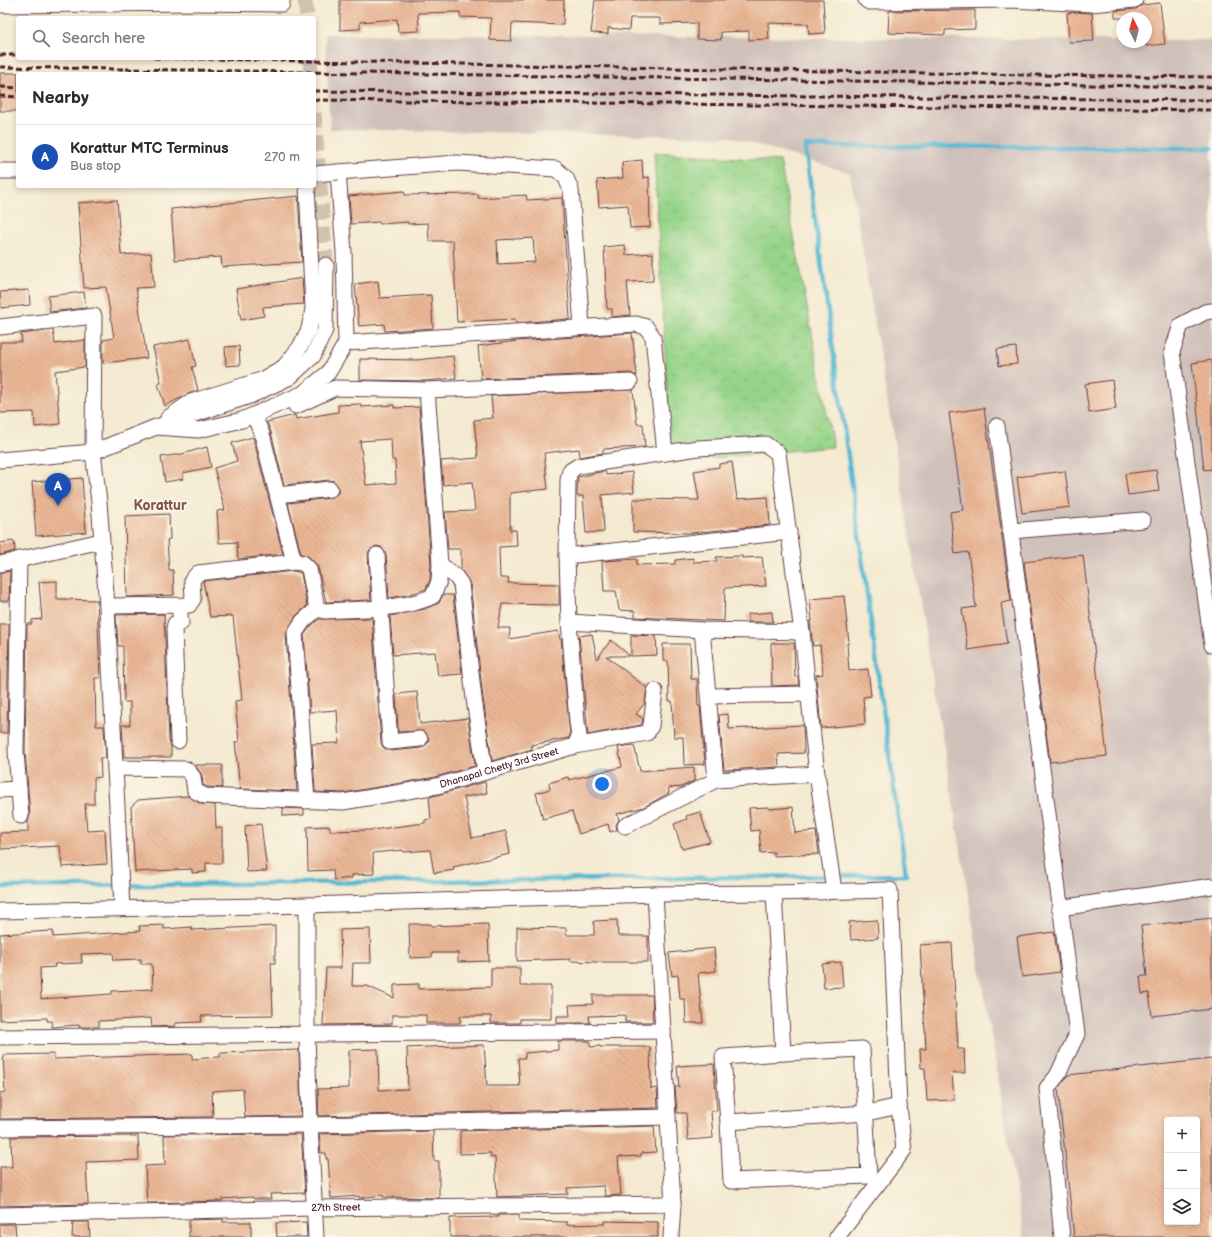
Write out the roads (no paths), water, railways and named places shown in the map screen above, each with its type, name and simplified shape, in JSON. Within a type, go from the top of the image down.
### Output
[{"type":"street","points":[[0,5],[196,3],[282,4],[282,0]]},
{"type":"street","points":[[866,0],[869,2],[1010,0],[1091,4],[1135,0]]},
{"type":"street","points":[[316,174],[457,163],[556,169],[566,178],[571,190],[582,326]]},
{"type":"street","points":[[0,171],[16,171]]},
{"type":"street","points":[[255,419],[302,394],[328,373],[346,343],[344,252],[338,172]]},
{"type":"street","points":[[156,427],[191,402],[261,380],[284,367],[300,347],[309,329],[313,309],[307,188]]},
{"type":"street","points":[[0,460],[93,452],[156,427],[250,396],[290,376],[313,356],[325,330],[326,265]]},
{"type":"street","points":[[1212,311],[1205,312],[1181,325],[1172,352],[1212,644]]},
{"type":"street","points":[[0,327],[94,316],[93,452],[99,502],[107,606],[122,908]]},
{"type":"street","points":[[346,343],[582,326],[636,324],[646,327],[653,337],[665,453]]},
{"type":"street","points":[[156,427],[199,430],[278,414],[335,388],[427,390],[630,382]]},
{"type":"street","points":[[317,609],[325,611],[379,607],[424,600],[433,596],[439,581],[440,564],[427,390]]},
{"type":"street","points":[[255,419],[262,434],[294,562]]},
{"type":"street","points":[[997,426],[1059,908],[1077,1034],[1057,1076],[1047,1088],[1062,1237]]},
{"type":"street","points":[[575,746],[579,736],[576,722],[567,556],[568,480],[570,471],[578,466],[698,448],[765,444],[778,453],[780,458],[802,632],[817,774],[834,891]]},
{"type":"street","points":[[278,495],[330,489]]},
{"type":"street","points":[[1010,532],[1143,520]]},
{"type":"street","points":[[567,556],[789,532]]},
{"type":"street","points":[[0,564],[101,541]]},
{"type":"street","points":[[376,555],[390,742],[420,739]]},
{"type":"street","points":[[19,559],[16,751],[21,816]]},
{"type":"street","points":[[107,606],[189,605],[193,599],[192,580],[198,573],[294,562],[303,563],[309,569],[317,609]]},
{"type":"street","points":[[440,564],[456,577],[461,584],[474,699],[485,772]]},
{"type":"street","points":[[178,741],[174,628],[175,624],[181,623],[179,606]]},
{"type":"street","points":[[308,801],[296,633],[303,621],[317,609]]},
{"type":"street","points":[[570,622],[702,630],[802,632]]},
{"type":"street","points":[[702,630],[716,780]]},
{"type":"street","name":"Dhanapal Chetty 3rd Street","points":[[115,768],[186,769],[193,777],[195,791],[206,796],[343,802],[437,786],[575,746],[647,733],[651,726],[656,691]]},
{"type":"street","points":[[709,696],[809,694]]},
{"type":"street","points":[[625,826],[716,780],[817,774]]},
{"type":"street","points":[[0,790],[19,789]]},
{"type":"street","points":[[1059,908],[1212,886]]},
{"type":"street","points":[[0,911],[307,905],[655,894],[890,890],[899,1106],[904,1150],[837,1237]]},
{"type":"street","points":[[774,893],[783,1053]]},
{"type":"street","points":[[655,894],[673,1204],[671,1237]]},
{"type":"street","points":[[307,905],[310,1125],[316,1237]]},
{"type":"street","points":[[0,1037],[663,1031]]},
{"type":"street","points":[[862,1049],[867,1113],[868,1176],[731,1181],[723,1057],[783,1053],[862,1049]]},
{"type":"street","points":[[728,1122],[867,1113],[899,1106]]},
{"type":"street","points":[[0,1128],[310,1125],[668,1117]]},
{"type":"street","name":"27th Street","points":[[0,1214],[315,1208],[673,1204]]},
{"type":"waterway","points":[[0,887],[906,875],[805,146],[1212,148]]},
{"type":"tunnel","points":[[305,0],[307,16]]},
{"type":"tunnel","points":[[310,60],[311,72]]},
{"type":"tunnel","points":[[316,138],[326,265]]},
{"type":"railway","points":[[0,55],[16,55]]},
{"type":"railway","points":[[257,60],[1030,75],[1212,77]]},
{"type":"railway","points":[[0,67],[303,72]]},
{"type":"railway","points":[[316,72],[1212,87]]},
{"type":"railway","points":[[0,87],[16,88]]},
{"type":"railway","points":[[316,91],[1212,100]]},
{"type":"railway","points":[[0,96],[16,97]]},
{"type":"railway","points":[[316,100],[1212,110]]},
{"type":"place","name":"Korattur MTC Terminus","points":[[58,506]]},
{"type":"district","name":"Korattur","points":[[160,505]]}]
